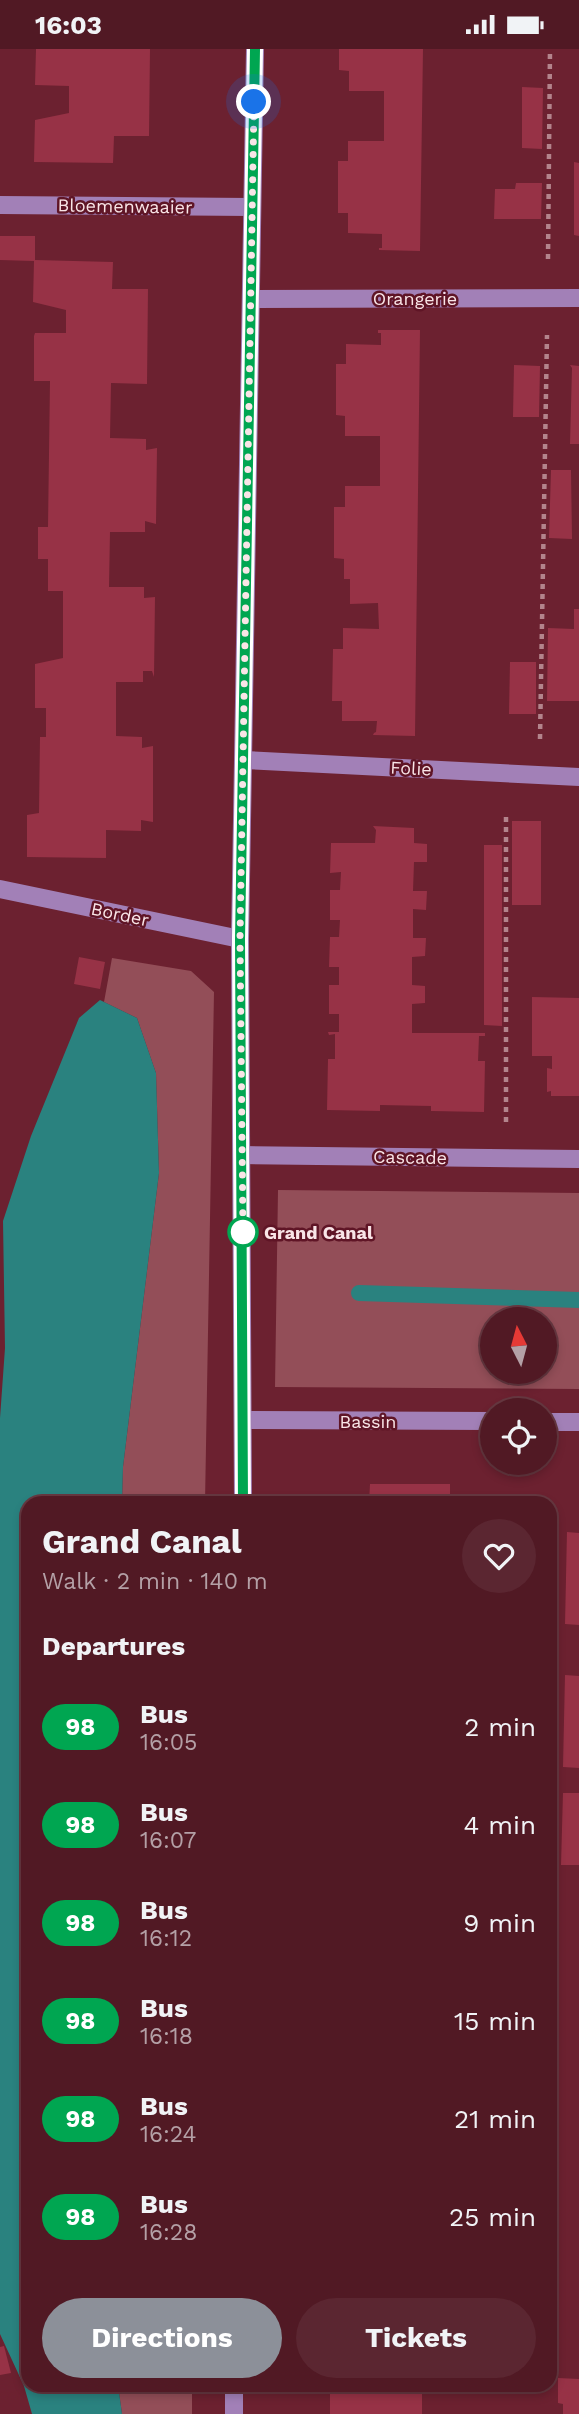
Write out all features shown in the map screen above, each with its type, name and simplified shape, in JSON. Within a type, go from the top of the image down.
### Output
[{"type":"street","points":[[243,1496],[240,939],[255,49]]},
{"type":"street","name":"Bloemenwaaier","points":[[0,205],[251,207]]},
{"type":"street","name":"Orangerie","points":[[251,299],[579,298]]},
{"type":"street","name":"Folie","points":[[244,760],[579,776]]},
{"type":"street","name":"Border","points":[[0,889],[240,939]]},
{"type":"street","name":"Cascade","points":[[242,1155],[579,1159]]},
{"type":"street","name":"Bassin","points":[[244,1420],[480,1421]]},
{"type":"street","points":[[557,1422],[579,1422]]},
{"type":"street","points":[[234,2392],[234,2414]]},
{"type":"path","points":[[539,775],[550,49]]},
{"type":"path","points":[[506,772],[506,1158]]},
{"type":"shaded area","points":[[112,958],[191,971],[214,992],[205,1496],[122,1496],[123,1467],[159,1173],[156,1073],[137,1018],[104,1002]]},
{"type":"shaded area","points":[[278,1190],[579,1193],[579,1389],[275,1387]]},
{"type":"shaded area","points":[[119,2392],[192,2392],[192,2414],[122,2414]]},
{"type":"water","points":[[100,1000],[137,1018],[156,1073],[159,1173],[123,1467],[122,1496],[21,1496],[21,2380],[0,2334],[0,1418],[5,1348],[3,1221],[31,1136],[79,1018]]},
{"type":"water","points":[[26,2392],[119,2392],[122,2414],[32,2414]]},
{"type":"building","points":[[36,49],[150,49],[149,136],[114,136],[113,163],[34,162],[35,120],[69,113],[69,86],[35,85]]},
{"type":"building","points":[[339,49],[423,49],[420,251],[379,250],[382,248],[382,234],[348,233],[348,213],[338,213],[338,161],[348,161],[348,141],[384,141],[384,91],[349,91],[349,71],[339,70]]},
{"type":"building","points":[[522,87],[543,88],[542,149],[522,148]]},
{"type":"building","points":[[574,162],[579,163],[579,236],[574,235]]},
{"type":"building","points":[[516,183],[542,183],[541,219],[494,219],[495,189],[515,189]]},
{"type":"building","points":[[0,236],[35,236],[35,260],[113,262],[112,289],[148,289],[147,384],[111,383],[110,438],[146,439],[146,450],[157,448],[156,524],[145,521],[145,532],[110,532],[109,587],[144,587],[144,598],[155,597],[154,677],[152,671],[143,671],[143,682],[116,682],[116,736],[142,737],[142,748],[153,746],[153,822],[141,820],[141,831],[106,830],[106,858],[27,857],[27,815],[39,813],[40,737],[46,737],[46,708],[35,708],[35,664],[63,658],[63,591],[48,591],[48,559],[38,559],[38,527],[48,527],[50,381],[34,381],[34,336],[35,333],[66,333],[66,310],[33,302],[34,261],[0,260]]},
{"type":"building","points":[[378,330],[420,330],[415,736],[373,735],[377,721],[342,721],[342,701],[332,701],[333,649],[343,649],[343,628],[379,629],[378,603],[350,604],[350,579],[344,579],[344,559],[334,558],[334,507],[345,507],[345,486],[380,486],[380,436],[345,436],[345,416],[336,415],[336,364],[346,364],[346,344],[381,345],[381,333],[378,333]]},
{"type":"building","points":[[514,365],[540,366],[539,417],[513,417]]},
{"type":"building","points":[[570,365],[579,366],[579,444],[570,444]]},
{"type":"building","points":[[551,470],[571,470],[572,539],[549,538]]},
{"type":"building","points":[[574,609],[579,609],[579,701],[547,701],[548,628],[574,629]]},
{"type":"building","points":[[510,662],[536,662],[536,714],[509,714]]},
{"type":"building","points":[[512,821],[541,821],[541,905],[512,905]]},
{"type":"building","points":[[373,826],[414,828],[414,843],[427,844],[427,862],[414,862],[413,891],[427,891],[426,910],[413,909],[413,938],[426,938],[425,956],[412,957],[412,985],[425,986],[425,1003],[412,1004],[412,1033],[485,1033],[485,1036],[479,1036],[478,1061],[485,1061],[484,1112],[431,1111],[431,1106],[380,1105],[380,1111],[327,1110],[328,1059],[335,1059],[335,1034],[329,1035],[328,1032],[339,1032],[339,1014],[329,1014],[329,985],[339,985],[339,967],[329,967],[330,937],[339,937],[340,920],[330,920],[330,890],[340,890],[341,872],[330,873],[331,843],[375,843],[376,830]]},
{"type":"building","points":[[484,845],[502,845],[502,1026],[484,1025]]},
{"type":"building","points":[[79,957],[105,962],[100,989],[74,984]]},
{"type":"building","points":[[532,997],[579,998],[579,1096],[551,1096],[551,1091],[547,1092],[547,1068],[552,1069],[552,1056],[532,1056]]},
{"type":"building","points":[[370,1484],[450,1484],[450,1496],[369,1496]]},
{"type":"building","points":[[567,1532],[579,1533],[579,1625],[565,1624]]},
{"type":"building","points":[[565,1675],[579,1676],[579,1768],[563,1767]]},
{"type":"building","points":[[563,1793],[579,1793],[579,1865],[561,1865]]},
{"type":"building","points":[[4,2346],[11,2373],[0,2375],[0,2347]]},
{"type":"building","points":[[558,2378],[579,2379],[579,2414],[563,2414],[563,2404],[558,2403]]},
{"type":"building","points":[[330,2392],[422,2392],[422,2414],[330,2414]]},
{"type":"waterway","points":[[359,1293],[579,1300]]},
{"type":"bus line","name":"98","points":[[243,1496],[240,939],[255,49]]},
{"type":"place","name":"Grand Canal","points":[[243,1232]]},
{"type":"route","points":[[243,1232],[243,1235],[240,939],[254,102]]}]
